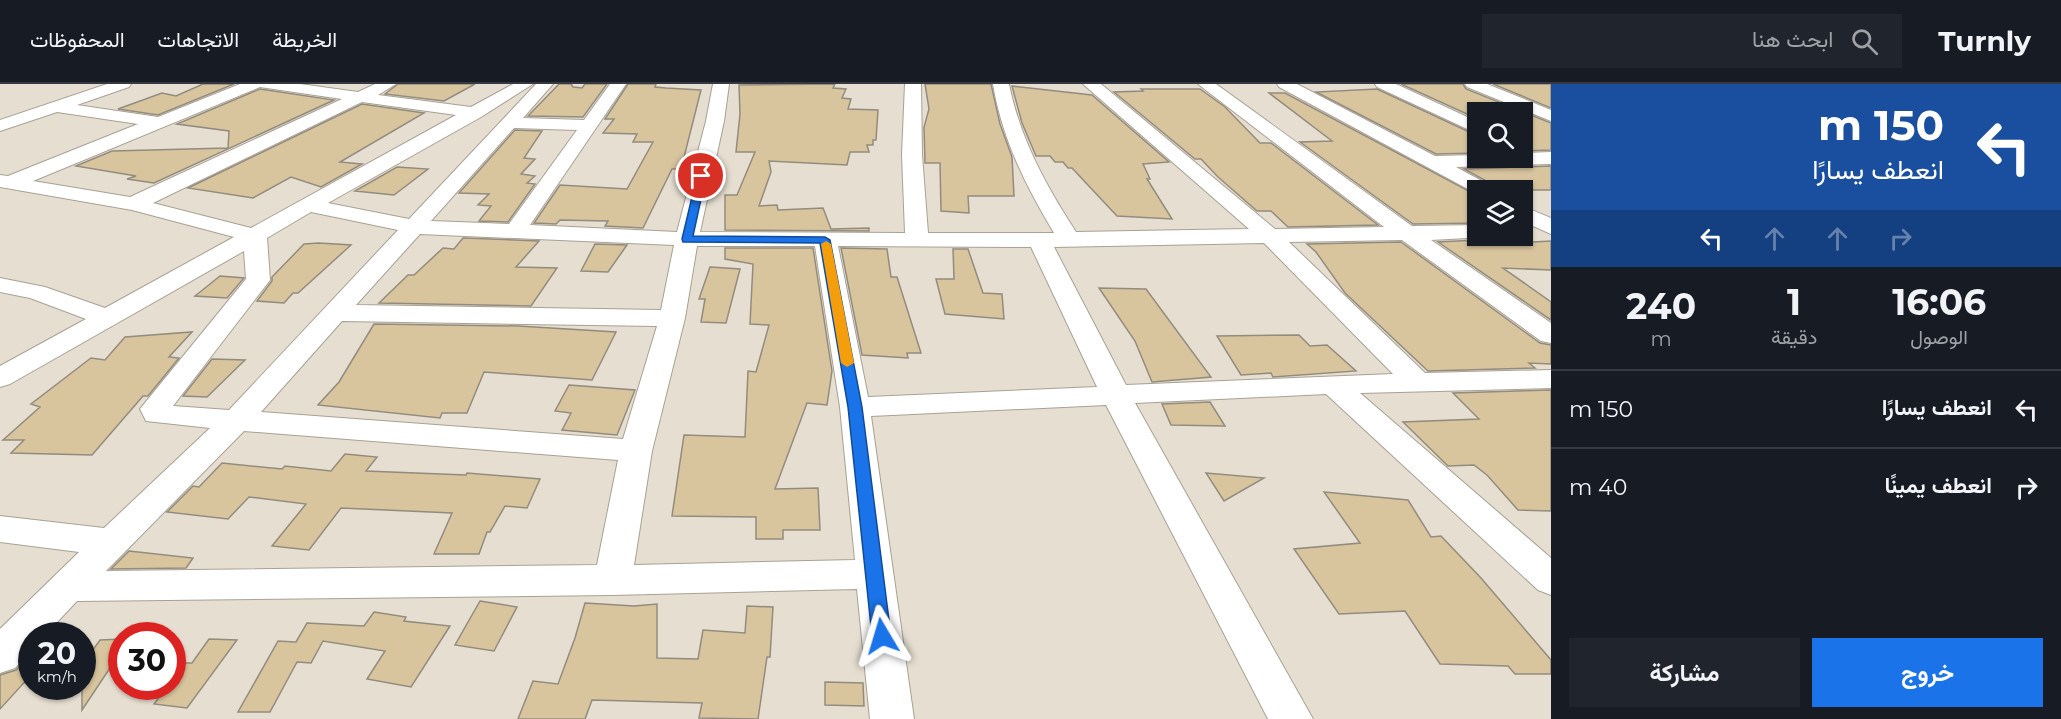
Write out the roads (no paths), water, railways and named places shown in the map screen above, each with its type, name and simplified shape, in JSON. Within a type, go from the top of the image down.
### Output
[{"type":"street","points":[[0,126],[123,84]]},
{"type":"street","points":[[3,183],[254,84]]},
{"type":"street","points":[[265,84],[475,113]]},
{"type":"street","points":[[133,204],[387,84]]},
{"type":"street","points":[[0,378],[311,206],[525,84]]},
{"type":"street","points":[[0,656],[67,586],[237,420],[545,84]]},
{"type":"street","points":[[514,233],[618,84]]},
{"type":"street","points":[[613,580],[636,451],[672,318],[721,84]]},
{"type":"street","points":[[913,84],[912,155],[917,241]]},
{"type":"street","points":[[1000,84],[1006,115],[1043,197],[1054,239],[1116,395],[1291,719]]},
{"type":"street","points":[[1091,84],[1270,237],[1416,381]]},
{"type":"street","points":[[1206,84],[1408,234],[1551,335]]},
{"type":"street","points":[[1285,84],[1467,181]]},
{"type":"street","points":[[1383,84],[1467,124]]},
{"type":"street","points":[[1473,84],[1551,116]]},
{"type":"street","points":[[56,107],[158,122]]},
{"type":"street","points":[[508,123],[590,125]]},
{"type":"street","points":[[1431,162],[1537,155]]},
{"type":"street","points":[[3,183],[133,204],[255,236]]},
{"type":"street","points":[[311,206],[415,227],[687,239],[917,241],[1467,232]]},
{"type":"street","points":[[1533,218],[1551,229]]},
{"type":"street","points":[[1533,230],[1551,229]]},
{"type":"street","points":[[255,236],[258,280],[154,412],[162,416],[636,451]]},
{"type":"street","points":[[825,240],[855,407],[892,719]]},
{"type":"street","points":[[0,285],[36,292],[107,318]]},
{"type":"street","points":[[334,313],[672,318]]},
{"type":"street","points":[[855,407],[1416,381],[1551,380]]},
{"type":"street","points":[[1334,386],[1551,580]]},
{"type":"street","points":[[0,529],[112,542]]},
{"type":"street","points":[[67,586],[613,580],[874,574]]}]
